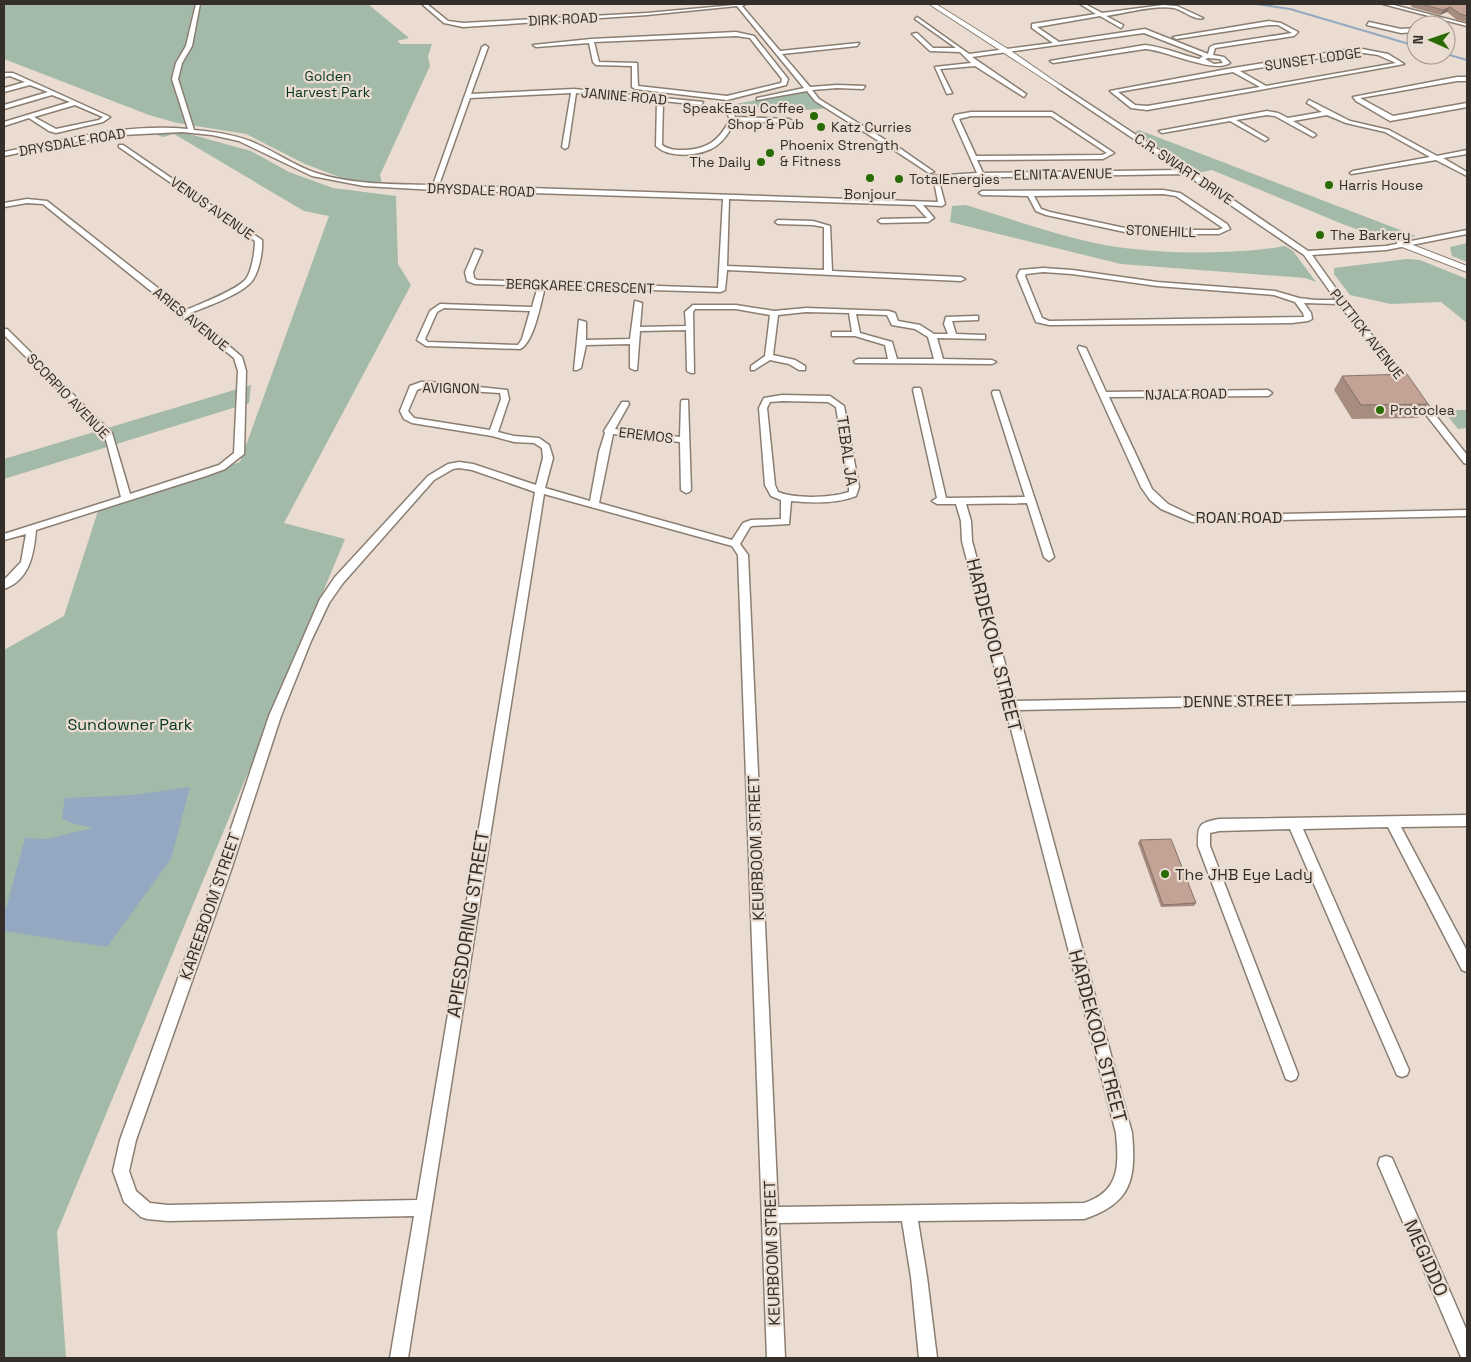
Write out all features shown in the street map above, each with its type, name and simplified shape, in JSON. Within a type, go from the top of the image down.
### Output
[{"type":"street","points":[[192,132],[175,79],[179,63],[189,46],[198,4]]},
{"type":"street","name":"DIRK ROAD","points":[[424,4],[446,22],[463,24],[744,4]]},
{"type":"street","points":[[738,4],[777,53],[827,108],[888,144],[885,146],[886,148],[895,148],[935,175]]},
{"type":"street","name":"C.R. SWART DRIVE","points":[[932,4],[1009,52],[1307,253]]},
{"type":"street","points":[[1082,4],[1121,26]]},
{"type":"street","points":[[1385,4],[1427,15]]},
{"type":"street","points":[[1058,44],[1034,26],[1101,14],[1167,6],[1178,7],[1201,18]]},
{"type":"street","points":[[917,18],[978,64],[1024,95]]},
{"type":"street","name":"C.R. SWART DRIVE","points":[[961,22],[1000,52],[1060,87]]},
{"type":"street","points":[[1176,37],[1269,22],[1279,24],[1295,32],[1294,34],[1217,45],[1213,47],[1206,58]]},
{"type":"street","points":[[1369,24],[1406,31]]},
{"type":"street","points":[[968,56],[1009,52],[1145,31],[1206,58],[1211,64],[1222,65],[1227,63],[1225,60],[1206,58],[1177,56],[1157,48],[1145,47],[1053,61]]},
{"type":"street","points":[[520,88],[574,85],[627,89],[635,87],[727,98],[779,86],[786,82],[752,37],[746,34],[536,44]]},
{"type":"street","points":[[915,34],[930,50],[961,50]]},
{"type":"street","points":[[591,41],[598,64],[635,64],[635,87]]},
{"type":"street","points":[[777,53],[857,44]]},
{"type":"street","points":[[435,188],[485,47]]},
{"type":"street","name":"SUNSET LODGE","points":[[1357,50],[1368,51],[1395,60],[1401,64],[1144,108],[1133,107],[1114,91],[1235,71],[1357,50]]},
{"type":"street","points":[[949,93],[937,68],[978,64]]},
{"type":"street","name":"SUNSET LODGE","points":[[1222,65],[1266,88]]},
{"type":"street","points":[[4,75],[11,74],[107,117],[101,121],[54,131],[29,116]]},
{"type":"street","points":[[1467,79],[1356,96],[1358,100],[1391,119],[1467,105]]},
{"type":"street","points":[[4,90],[29,83]]},
{"type":"street","points":[[756,99],[808,89],[840,86],[863,87]]},
{"type":"street","points":[[647,98],[653,89]]},
{"type":"street","points":[[565,147],[574,91]]},
{"type":"street","name":"JANINE ROAD","points":[[469,96],[574,91],[707,103]]},
{"type":"street","points":[[4,107],[52,93]]},
{"type":"street","points":[[660,99],[659,146],[667,151],[707,150],[726,135],[733,120]]},
{"type":"street","points":[[1310,102],[1348,122],[1387,131],[1467,174]]},
{"type":"street","points":[[4,124],[74,103]]},
{"type":"street","points":[[716,104],[739,103]]},
{"type":"street","points":[[726,105],[733,120]]},
{"type":"street","points":[[1162,131],[1267,113],[1276,114],[1313,135]]},
{"type":"street","points":[[1287,120],[1328,113]]},
{"type":"street","points":[[973,158],[1103,157],[1111,153],[1052,114],[960,115],[956,119],[973,158],[981,175]]},
{"type":"street","points":[[1230,119],[1265,139]]},
{"type":"street","points":[[733,120],[789,121]]},
{"type":"street","name":"DRYSDALE ROAD","points":[[4,154],[76,139],[118,133],[192,132],[241,140],[297,168],[342,181],[435,188],[942,204],[935,175]]},
{"type":"street","points":[[4,145],[13,152]]},
{"type":"street","name":"VENUS AVENUE","points":[[121,146],[258,240],[259,251],[249,280],[232,292],[185,313]]},
{"type":"street","points":[[1353,173],[1467,152]]},
{"type":"street","name":"ELNITA AVENUE","points":[[935,175],[1189,172]]},
{"type":"street","points":[[1087,174],[1093,186]]},
{"type":"street","name":"STONEHILL","points":[[1093,186],[1178,194],[1225,225],[1227,229],[1210,232],[1147,233],[1121,230],[1048,214],[1038,210],[1030,194],[1093,186]]},
{"type":"street","points":[[982,193],[1030,194]]},
{"type":"street","points":[[726,197],[724,268],[721,290],[736,307]]},
{"type":"street","name":"ARIES AVENUE","points":[[4,205],[27,201],[44,202],[238,357],[242,371],[239,454],[222,467],[126,497],[31,530],[4,537]]},
{"type":"street","points":[[882,221],[924,221],[931,218],[918,204]]},
{"type":"street","points":[[778,222],[812,223],[827,226],[828,273]]},
{"type":"street","points":[[1403,244],[1467,227]]},
{"type":"street","points":[[1307,253],[1374,248],[1467,232]]},
{"type":"street","points":[[1426,240],[1426,246],[1439,258]]},
{"type":"street","points":[[1403,244],[1467,269]]},
{"type":"street","name":"BERGKAREE CRESCENT","points":[[478,251],[469,272],[470,279],[482,283],[721,290]]},
{"type":"street","name":"PUTTICK AVENUE","points":[[1307,253],[1341,302],[1467,461]]},
{"type":"street","points":[[724,268],[961,279]]},
{"type":"street","points":[[1298,300],[1308,319],[1301,321],[1054,324],[1039,320],[1021,276],[1023,272],[1028,271],[1063,271],[1157,284],[1275,293],[1298,300],[1341,302]]},
{"type":"street","points":[[534,309],[443,306],[434,311],[421,340],[426,344],[438,345],[520,347],[526,339],[542,284]]},
{"type":"street","points":[[634,368],[634,341],[638,303]]},
{"type":"street","points":[[692,371],[689,328],[689,312],[691,307],[736,307],[774,313],[806,310],[889,313],[896,324],[918,327],[932,336],[982,337]]},
{"type":"street","points":[[852,312],[856,334]]},
{"type":"street","points":[[754,368],[769,357],[774,313]]},
{"type":"street","points":[[953,337],[948,324],[949,319],[975,318]]},
{"type":"street","points":[[577,368],[582,343],[582,322]]},
{"type":"street","points":[[636,329],[689,328]]},
{"type":"street","name":"SCORPIO AVENUE","points":[[4,331],[109,435],[126,497]]},
{"type":"street","points":[[835,334],[856,334],[889,344],[893,361]]},
{"type":"street","points":[[932,336],[939,362]]},
{"type":"street","points":[[582,343],[634,341]]},
{"type":"street","name":"ROAN ROAD","points":[[1082,348],[1150,495],[1157,503],[1179,515],[1192,519],[1467,513]]},
{"type":"street","points":[[769,357],[792,362],[802,368]]},
{"type":"street","points":[[858,361],[992,362]]},
{"type":"street","name":"AVIGNON","points":[[493,433],[505,399],[504,392],[432,385],[421,385],[413,388],[404,411],[409,418],[493,433],[505,437],[536,440],[544,444],[548,458],[540,490]]},
{"type":"street","points":[[917,390],[939,501],[1030,500]]},
{"type":"street","name":"NJALA ROAD","points":[[1103,395],[1268,392]]},
{"type":"street","points":[[996,393],[1049,557]]},
{"type":"street","name":"TEBAL JA","points":[[782,398],[830,399],[835,401],[840,406],[842,413],[854,487],[853,494],[841,498],[786,498],[774,494],[770,485],[764,404],[770,399],[782,398]]},
{"type":"street","name":"EREMOS","points":[[684,402],[686,490]]},
{"type":"street","name":"EREMOS","points":[[594,505],[608,431],[624,404]]},
{"type":"street","name":"EREMOS","points":[[608,431],[684,440]]},
{"type":"street","name":"KAREEBOOM STREET","points":[[422,1208],[168,1213],[147,1211],[130,1196],[121,1171],[128,1140],[224,870],[275,716],[324,602],[352,564],[431,478],[441,471],[454,466],[468,466],[540,490]]},
{"type":"street","points":[[540,490],[736,544],[746,525],[751,523],[786,522],[786,498]]},
{"type":"street","name":"APIESDORING STREET","points":[[399,1358],[540,490]]},
{"type":"street","name":"HARDEKOOL STREET","points":[[771,1215],[1084,1211],[1104,1204],[1123,1180],[1126,1158],[1124,1133],[1009,706],[968,542],[966,520],[960,500]]},
{"type":"street","points":[[4,584],[24,568],[27,563],[31,530]]},
{"type":"street","name":"KEURBOOM STREET","points":[[736,544],[743,556],[745,567],[776,1358]]},
{"type":"street","name":"DENNE STREET","points":[[1009,706],[1467,696]]},
{"type":"street","points":[[1291,1074],[1204,846],[1204,830],[1212,825],[1467,820]]},
{"type":"street","points":[[1391,822],[1467,965]]},
{"type":"street","points":[[1294,824],[1402,1070]]},
{"type":"street","name":"MEGIDDO","points":[[1386,1164],[1467,1352]]},
{"type":"street","points":[[909,1213],[919,1277],[928,1358]]},
{"type":"green space","name":"Golden Harvest Park","points":[[4,4],[368,4],[409,38],[397,41],[401,44],[432,44],[428,56],[430,66],[380,175],[382,183],[347,180],[305,164],[246,134],[177,123],[149,115],[4,59]]},
{"type":"green space","points":[[806,90],[826,108],[792,110],[736,104]]},
{"type":"green space","points":[[1139,130],[1416,236],[1391,241],[1345,225],[1212,170],[1198,173],[1135,132]]},
{"type":"green space","name":"Sundowner Park","points":[[182,132],[251,151],[289,172],[333,188],[396,196],[398,264],[411,285],[284,523],[345,539],[57,1232],[66,1358],[4,1358],[4,650],[64,616],[98,511],[240,462],[329,216],[304,211],[174,134],[163,137],[152,133]]},
{"type":"green space","points":[[966,205],[1060,234],[1117,247],[1157,251],[1223,252],[1285,246],[1293,251],[1316,282],[1305,278],[1121,264],[950,222],[952,206]]},
{"type":"green space","points":[[1467,243],[1467,262],[1452,256],[1450,247]]},
{"type":"green space","points":[[1407,259],[1420,260],[1467,279],[1467,323],[1441,302],[1391,304],[1350,295],[1334,274],[1334,268]]},
{"type":"green space","points":[[251,385],[249,403],[4,479],[4,459]]},
{"type":"green space","points":[[1443,410],[1467,410],[1467,428],[1458,429]]},
{"type":"water","points":[[190,787],[171,859],[107,947],[4,931],[4,916],[25,838],[47,839],[93,828],[71,823],[62,818],[65,798],[133,795]]},
{"type":"building","points":[[1421,4],[1467,4],[1467,16],[1460,14],[1450,7],[1443,10]]},
{"type":"building","points":[[1407,374],[1428,404],[1361,405],[1342,376]]},
{"type":"building","name":"The JHB Eye Lady","points":[[1171,839],[1196,903],[1163,905],[1140,840]]},
{"type":"waterway","points":[[1256,4],[1290,9],[1406,43]]},
{"type":"waterway","points":[[1456,57],[1467,60]]},
{"type":"place","name":"SpeakEasy Coffee Shop & Pub","points":[[814,116]]},
{"type":"place","name":"Katz Curries","points":[[821,127]]},
{"type":"place","name":"Phoenix Strength & Fitness","points":[[770,153]]},
{"type":"place","name":"The Daily","points":[[761,162]]},
{"type":"place","name":"Bonjour","points":[[870,178]]},
{"type":"place","name":"TotalEnergies","points":[[899,179]]},
{"type":"place","name":"Harris House","points":[[1329,185]]},
{"type":"place","name":"The Barkery","points":[[1320,235]]},
{"type":"place","name":"Protoclea","points":[[1380,410]]},
{"type":"place","name":"The JHB Eye Lady","points":[[1165,874]]}]
